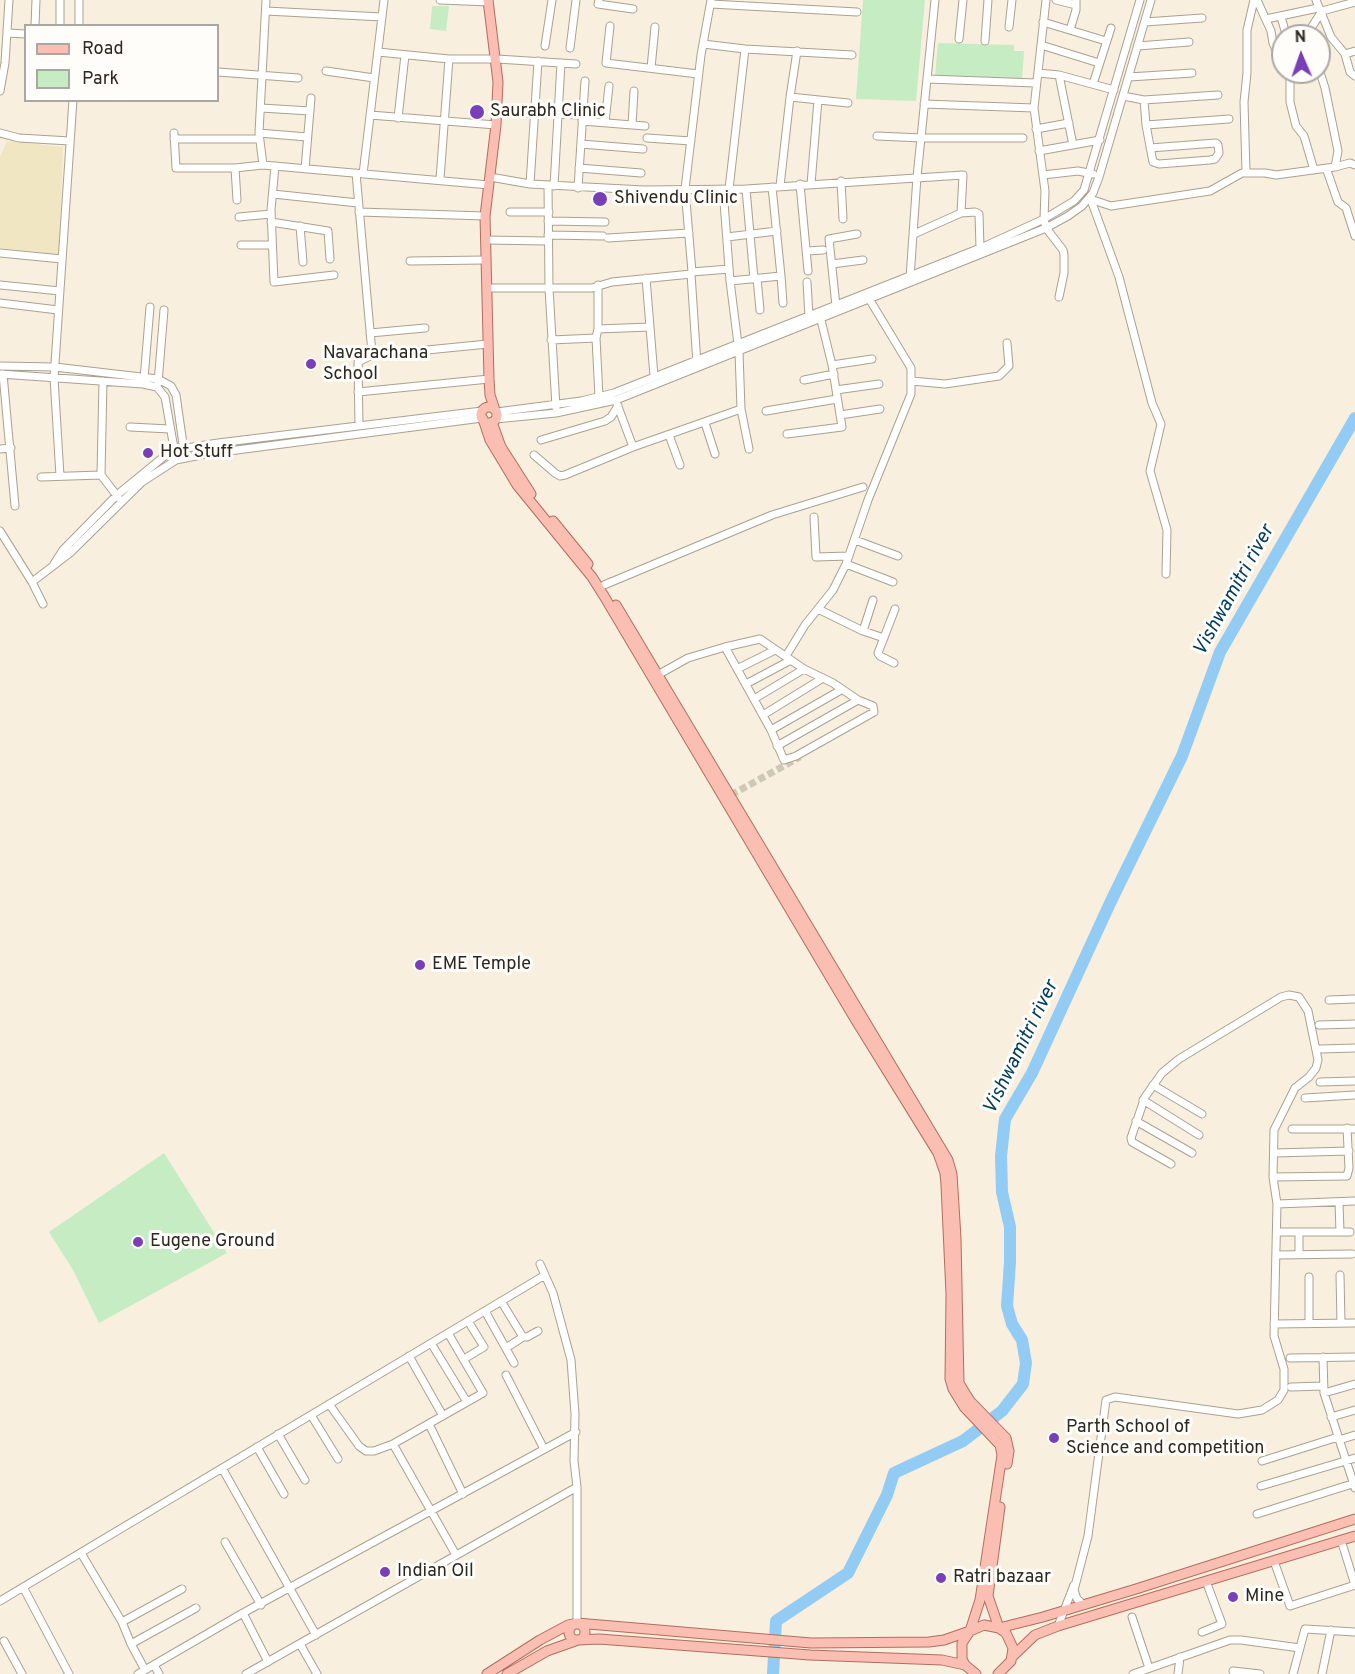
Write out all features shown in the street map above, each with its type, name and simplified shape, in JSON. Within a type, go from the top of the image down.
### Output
[{"type":"main road","points":[[488,1],[496,59],[497,112],[485,216],[490,440],[517,485],[604,588],[942,1163],[946,1185],[951,1294],[949,1370],[953,1389],[1009,1451],[988,1596],[999,1628],[1011,1640],[1013,1656]]},
{"type":"main road","points":[[965,1665],[961,1651],[980,1600],[1003,1442]]},
{"type":"main road","points":[[487,1674],[540,1640],[568,1625],[577,1623],[811,1643],[944,1640],[984,1625],[999,1628],[1084,1605],[1355,1519]]},
{"type":"main road","points":[[998,1674],[1007,1670],[1013,1656],[1035,1635],[1355,1536]]},
{"type":"main road","points":[[577,1623],[570,1627],[569,1632],[571,1637],[578,1640]]},
{"type":"main road","points":[[507,1674],[547,1651],[578,1640],[599,1639],[810,1655],[942,1660],[965,1665],[976,1674]]},
{"type":"street","points":[[0,90],[8,33],[9,0]]},
{"type":"street","points":[[35,24],[36,0]]},
{"type":"street","points":[[60,0],[60,24]]},
{"type":"street","points":[[78,24],[79,0]]},
{"type":"street","points":[[263,165],[259,136],[266,0]]},
{"type":"street","points":[[374,354],[358,203],[384,0]]},
{"type":"street","points":[[440,0],[488,1]]},
{"type":"street","points":[[545,46],[552,0]]},
{"type":"street","points":[[570,48],[576,0]]},
{"type":"street","points":[[599,0],[598,3],[633,9]]},
{"type":"street","points":[[910,278],[934,0]]},
{"type":"street","points":[[959,39],[963,0]]},
{"type":"street","points":[[985,41],[988,0]]},
{"type":"street","points":[[1010,27],[1012,0]]},
{"type":"street","points":[[1046,0],[1034,108],[1045,192],[1044,219],[1046,228],[1063,250],[1064,255],[1064,273],[1059,297]]},
{"type":"street","points":[[1056,0],[1076,3],[1070,30]]},
{"type":"street","points":[[32,582],[70,553],[142,482],[176,460],[599,397],[615,400],[654,376],[697,363],[820,316],[1044,219],[1079,196],[1084,190],[1140,0]]},
{"type":"street","points":[[910,278],[1046,228],[1090,199],[1099,177],[1151,0]]},
{"type":"street","points":[[1256,0],[1271,36]]},
{"type":"street","points":[[1246,172],[1244,102],[1247,30],[1256,0]]},
{"type":"street","points":[[697,363],[685,189],[698,74],[711,2],[857,12]]},
{"type":"street","points":[[1266,20],[1319,6],[1355,2]]},
{"type":"street","points":[[1311,24],[1319,6]]},
{"type":"street","points":[[1319,6],[1331,37],[1345,54],[1350,72],[1355,76]]},
{"type":"street","points":[[266,11],[382,17]]},
{"type":"street","points":[[1281,17],[1283,24]]},
{"type":"street","points":[[1144,22],[1202,18]]},
{"type":"street","points":[[1043,22],[1106,41]]},
{"type":"street","points":[[610,26],[606,63],[698,74]]},
{"type":"street","points":[[651,68],[655,27]]},
{"type":"street","points":[[1094,84],[1111,28]]},
{"type":"street","points":[[8,33],[24,34]]},
{"type":"street","points":[[1131,33],[1140,36]]},
{"type":"street","points":[[1138,46],[1189,42]]},
{"type":"street","points":[[703,44],[745,49],[852,55]]},
{"type":"street","points":[[1041,45],[1099,63]]},
{"type":"street","points":[[745,49],[726,189],[729,268],[738,348],[741,410],[749,449]]},
{"type":"street","points":[[783,303],[776,186],[797,51]]},
{"type":"street","points":[[1345,54],[1355,51]]},
{"type":"street","points":[[378,52],[576,64]]},
{"type":"street","points":[[399,118],[405,55]]},
{"type":"street","points":[[440,179],[449,58]]},
{"type":"street","points":[[530,184],[538,61]]},
{"type":"street","points":[[556,413],[550,340],[548,221],[559,113],[561,63]]},
{"type":"street","points":[[326,71],[374,78]]},
{"type":"street","points":[[219,72],[298,78]]},
{"type":"street","points":[[1038,73],[1059,75],[1114,90]]},
{"type":"street","points":[[1129,77],[1192,74]]},
{"type":"street","points":[[1059,75],[1073,145]]},
{"type":"street","points":[[927,79],[1036,84]]},
{"type":"street","points":[[578,188],[585,81]]},
{"type":"street","points":[[1290,84],[1290,102],[1296,126],[1304,136],[1314,170]]},
{"type":"street","points":[[1324,84],[1338,151],[1335,167]]},
{"type":"street","points":[[605,122],[609,86]]},
{"type":"street","points":[[632,125],[634,91]]},
{"type":"street","points":[[1123,96],[1144,100],[1218,95]]},
{"type":"street","points":[[790,96],[849,103]]},
{"type":"street","points":[[305,169],[311,98]]},
{"type":"street","points":[[811,184],[818,100]]},
{"type":"street","points":[[1144,100],[1146,125],[1150,148],[1153,162],[1159,164],[1210,160],[1215,159],[1219,153],[1216,143],[1150,148]]},
{"type":"street","points":[[60,476],[54,378],[74,102]]},
{"type":"street","points":[[924,104],[1034,108]]},
{"type":"street","points":[[261,108],[310,111]]},
{"type":"street","points":[[497,112],[559,113],[605,122],[645,126]]},
{"type":"street","points":[[370,115],[496,125]]},
{"type":"street","points":[[1146,125],[1229,119]]},
{"type":"street","points":[[1036,129],[1069,123]]},
{"type":"street","points":[[0,133],[19,138],[70,141]]},
{"type":"street","points":[[307,137],[174,136],[176,168],[235,168],[263,165],[360,174],[578,188],[685,189],[746,189],[841,181],[963,175],[961,213]]},
{"type":"street","points":[[877,136],[1023,138]]},
{"type":"street","points":[[647,138],[691,141]]},
{"type":"street","points":[[1039,151],[1100,141]]},
{"type":"street","points":[[581,144],[643,149]]},
{"type":"street","points":[[1090,199],[1111,206],[1210,191],[1246,172],[1276,175],[1350,163],[1355,165]]},
{"type":"street","points":[[275,166],[271,218],[274,282],[334,274]]},
{"type":"street","points":[[235,168],[237,200]]},
{"type":"street","points":[[579,168],[641,173]]},
{"type":"street","points":[[1326,168],[1338,202],[1346,208],[1355,236]]},
{"type":"street","points":[[1043,175],[1090,171],[1099,177]]},
{"type":"street","points":[[841,181],[843,219]]},
{"type":"street","points":[[800,184],[808,271]]},
{"type":"street","points":[[746,189],[760,310]]},
{"type":"street","points":[[273,194],[358,203]]},
{"type":"street","points":[[1090,199],[1119,277],[1152,403],[1161,424],[1150,471],[1167,530],[1166,574]]},
{"type":"street","points":[[359,212],[485,216]]},
{"type":"street","points":[[510,212],[549,212]]},
{"type":"street","points":[[914,234],[961,213],[975,212],[979,214],[980,248]]},
{"type":"street","points":[[239,217],[271,218],[328,231],[330,259]]},
{"type":"street","points":[[548,221],[605,222]]},
{"type":"street","points":[[300,226],[303,262]]},
{"type":"street","points":[[727,237],[777,231]]},
{"type":"street","points":[[485,240],[688,233]]},
{"type":"street","points":[[836,306],[829,239],[857,234]]},
{"type":"street","points":[[241,245],[272,245]]},
{"type":"street","points":[[807,251],[823,250]]},
{"type":"street","points":[[0,253],[62,259]]},
{"type":"street","points":[[410,261],[485,260]]},
{"type":"street","points":[[832,264],[863,260]]},
{"type":"street","points":[[487,288],[592,288],[598,285],[729,268]]},
{"type":"street","points":[[730,281],[781,276]]},
{"type":"street","points":[[646,278],[654,376]]},
{"type":"street","points":[[807,282],[809,317]]},
{"type":"street","points":[[0,285],[60,291]]},
{"type":"street","points":[[598,285],[596,338],[599,397]]},
{"type":"street","points":[[738,348],[809,317],[820,316],[836,306],[868,296]]},
{"type":"street","points":[[746,684],[788,658],[805,625],[833,590],[846,564],[868,501],[911,394],[912,368],[868,296]]},
{"type":"street","points":[[0,303],[58,310]]},
{"type":"street","points":[[144,380],[150,307]]},
{"type":"street","points":[[164,310],[158,383],[165,397],[176,460]]},
{"type":"street","points":[[787,434],[842,427],[834,374],[820,316]]},
{"type":"street","points":[[598,329],[650,327]]},
{"type":"street","points":[[370,333],[425,328]]},
{"type":"street","points":[[550,340],[596,338]]},
{"type":"street","points":[[912,381],[939,384],[999,376],[1009,366],[1007,343]]},
{"type":"street","points":[[359,426],[358,362],[374,354],[488,344]]},
{"type":"street","points":[[832,365],[872,359]]},
{"type":"street","points":[[51,568],[63,550],[117,495],[174,450],[359,426],[489,415],[556,413],[615,400],[697,363]]},
{"type":"street","points":[[0,366],[55,367],[171,386],[176,395],[186,457]]},
{"type":"street","points":[[15,506],[2,374],[103,381],[144,380]]},
{"type":"street","points":[[804,380],[834,374]]},
{"type":"street","points":[[358,392],[489,379]]},
{"type":"street","points":[[103,381],[101,475],[123,502]]},
{"type":"street","points":[[836,390],[879,384]]},
{"type":"street","points":[[766,411],[837,399]]},
{"type":"street","points":[[541,440],[605,421],[611,417],[615,400]]},
{"type":"street","points":[[615,400],[633,447]]},
{"type":"street","points":[[840,415],[880,409]]},
{"type":"street","points":[[534,455],[560,476],[633,447],[741,410]]},
{"type":"street","points":[[705,423],[715,454]]},
{"type":"street","points":[[130,427],[170,429]]},
{"type":"street","points":[[320,430],[321,439]]},
{"type":"street","points":[[669,435],[680,465]]},
{"type":"street","points":[[0,449],[11,448]]},
{"type":"street","points":[[41,477],[101,475]]},
{"type":"street","points":[[604,588],[772,515],[863,487]]},
{"type":"street","points":[[814,517],[816,557],[849,556]]},
{"type":"street","points":[[0,531],[43,604]]},
{"type":"street","points":[[855,540],[898,556]]},
{"type":"street","points":[[846,564],[893,582]]},
{"type":"street","points":[[863,631],[873,600]]},
{"type":"street","points":[[818,609],[863,631],[884,638]]},
{"type":"street","points":[[894,663],[878,655],[895,609]]},
{"type":"street","points":[[655,676],[688,658],[725,646],[760,639],[804,669],[858,700],[873,706],[874,712],[788,760],[784,760],[771,730],[725,646]]},
{"type":"street","points":[[737,669],[775,650]]},
{"type":"street","points":[[754,699],[804,669]]},
{"type":"street","points":[[763,715],[823,678]]},
{"type":"street","points":[[771,730],[841,690]]},
{"type":"street","points":[[777,746],[858,700]]},
{"type":"street","points":[[1084,1605],[1077,1599],[1074,1590],[1088,1536],[1106,1400],[1114,1397],[1238,1414],[1262,1410],[1278,1400],[1285,1384],[1282,1360],[1274,1336],[1277,1204],[1273,1177],[1274,1130],[1295,1088],[1309,1077],[1316,1068],[1318,1060],[1308,1011],[1299,997],[1289,995],[1281,997],[1179,1059],[1162,1073],[1143,1100],[1131,1133],[1132,1142],[1172,1164]]},
{"type":"street","points":[[1329,1000],[1355,999]]},
{"type":"street","points":[[1319,1025],[1355,1024]]},
{"type":"street","points":[[1320,1049],[1355,1048]]},
{"type":"street","points":[[1320,1082],[1355,1081]]},
{"type":"street","points":[[1153,1085],[1202,1114]]},
{"type":"street","points":[[1305,1098],[1355,1095]]},
{"type":"street","points":[[1143,1100],[1199,1135]]},
{"type":"street","points":[[1136,1121],[1192,1153]]},
{"type":"street","points":[[1273,1177],[1347,1176],[1351,1128],[1292,1129]]},
{"type":"street","points":[[1274,1153],[1349,1151]]},
{"type":"street","points":[[1277,1204],[1355,1201]]},
{"type":"street","points":[[1340,1202],[1340,1232]]},
{"type":"street","points":[[1276,1232],[1350,1232]]},
{"type":"street","points":[[1299,1232],[1299,1254]]},
{"type":"street","points":[[1276,1255],[1352,1254]]},
{"type":"street","points":[[540,1264],[554,1293],[571,1360],[576,1432],[574,1461],[577,1487],[577,1623]]},
{"type":"street","points":[[0,1601],[545,1275]]},
{"type":"street","points":[[1340,1275],[1341,1323]]},
{"type":"street","points":[[1309,1277],[1309,1323]]},
{"type":"street","points":[[501,1301],[523,1337]]},
{"type":"street","points":[[485,1311],[514,1363]]},
{"type":"street","points":[[464,1359],[484,1347],[468,1321]]},
{"type":"street","points":[[1274,1324],[1355,1323]]},
{"type":"street","points":[[506,1348],[538,1331]]},
{"type":"street","points":[[329,1404],[359,1446],[374,1451],[393,1444],[483,1393],[448,1333]]},
{"type":"street","points":[[431,1343],[467,1402]]},
{"type":"street","points":[[409,1356],[443,1416]]},
{"type":"street","points":[[1257,1515],[1355,1485],[1338,1439],[1324,1389],[1323,1357]]},
{"type":"street","points":[[1290,1358],[1355,1357]]},
{"type":"street","points":[[506,1375],[544,1449]]},
{"type":"street","points":[[1291,1387],[1324,1389],[1355,1384]]},
{"type":"street","points":[[1331,1417],[1355,1410]]},
{"type":"street","points":[[310,1415],[338,1459]]},
{"type":"street","points":[[429,1424],[463,1494]]},
{"type":"street","points":[[81,1553],[122,1622],[142,1672],[290,1588],[576,1432]]},
{"type":"street","points":[[278,1434],[305,1480]]},
{"type":"street","points":[[1262,1461],[1355,1435]]},
{"type":"street","points":[[393,1444],[456,1555]]},
{"type":"street","points":[[257,1447],[284,1494]]},
{"type":"street","points":[[1261,1486],[1355,1458]]},
{"type":"street","points":[[222,1468],[316,1635]]},
{"type":"street","points":[[246,1674],[577,1487]]},
{"type":"street","points":[[1274,1561],[1290,1606],[1355,1584],[1341,1540]]},
{"type":"street","points":[[225,1542],[261,1605]]},
{"type":"street","points":[[1059,1626],[1076,1580]]},
{"type":"street","points":[[1202,1632],[1222,1624],[1206,1581]]},
{"type":"street","points":[[23,1587],[69,1674]]},
{"type":"street","points":[[122,1622],[182,1589]]},
{"type":"street","points":[[131,1644],[196,1608]]},
{"type":"street","points":[[243,1614],[268,1662]]},
{"type":"street","points":[[1132,1617],[1149,1668]]},
{"type":"street","points":[[1293,1674],[1305,1629],[1355,1632]]},
{"type":"street","points":[[1322,1674],[1331,1630]]},
{"type":"street","points":[[1133,1674],[1230,1640],[1300,1648]]},
{"type":"street","points":[[4,1641],[22,1674]]},
{"type":"street","points":[[300,1644],[317,1674]]},
{"type":"street","points":[[1178,1674],[1180,1658]]},
{"type":"street","points":[[154,1665],[159,1674]]},
{"type":"street","points":[[1233,1671],[1260,1674]]},
{"type":"green space","points":[[863,0],[925,0],[916,101],[856,99]]},
{"type":"green space","points":[[432,6],[449,6],[446,31],[430,29]]},
{"type":"green space","points":[[938,43],[1014,45],[1014,51],[1024,51],[1022,79],[935,77]]},
{"type":"green space","name":"Eugene Ground","points":[[164,1153],[227,1253],[99,1323],[73,1270],[49,1232]]},
{"type":"sand","points":[[7,141],[63,147],[59,254],[0,248],[0,157]]},
{"type":"waterway","name":"Vishwamitri river","points":[[773,1674],[776,1621],[848,1573],[887,1495],[894,1473],[963,1441],[1002,1411],[1023,1384],[1026,1363],[1022,1340],[1012,1324],[1007,1306],[1010,1227],[1002,1192],[1001,1156],[1005,1119],[1032,1073],[1111,901],[1182,756],[1220,652],[1355,418]]},
{"type":"tunnel","points":[[731,795],[800,757]]},
{"type":"place","name":"Saurabh Clinic","points":[[477,112]]},
{"type":"place","name":"Shivendu Clinic","points":[[600,199]]},
{"type":"place","name":"Navarachana School","points":[[311,364]]},
{"type":"place","name":"Hot Stuff","points":[[148,453]]},
{"type":"place","name":"EME Temple","points":[[420,965]]},
{"type":"place","name":"Eugene Ground","points":[[138,1242]]},
{"type":"place","name":"Parth School of Science and competition","points":[[1054,1438]]},
{"type":"place","name":"Indian Oil","points":[[385,1572]]},
{"type":"place","name":"Ratri bazaar","points":[[941,1578]]},
{"type":"place","name":"Mine","points":[[1233,1597]]}]
